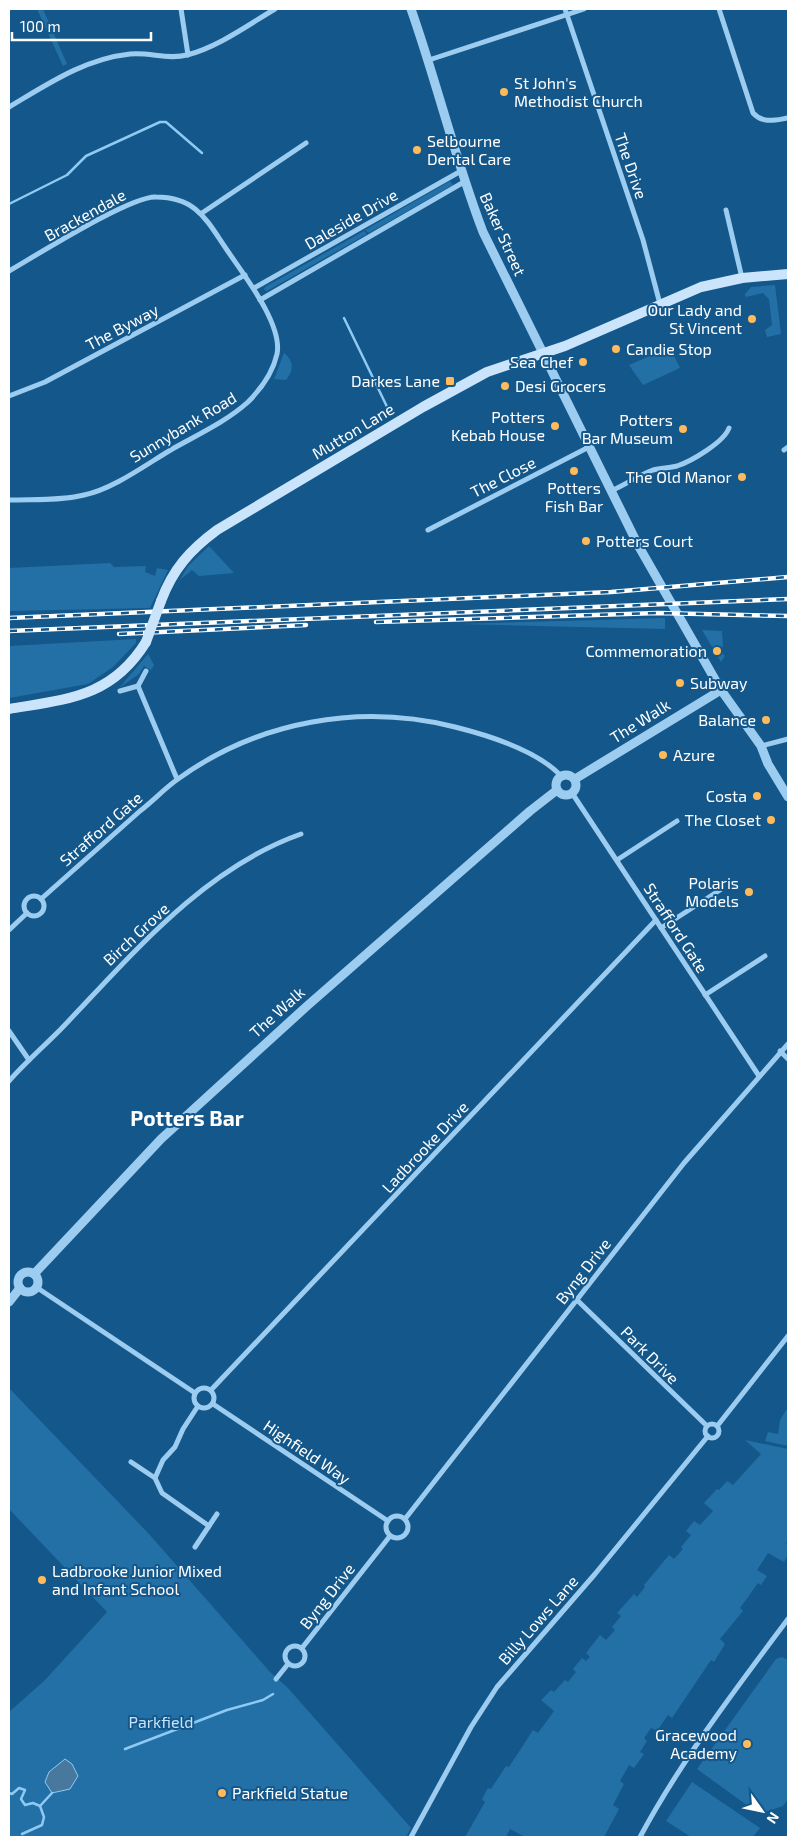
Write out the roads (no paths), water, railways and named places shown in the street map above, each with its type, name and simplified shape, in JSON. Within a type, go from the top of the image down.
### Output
[{"type":"main road","name":"Mutton Lane","points":[[9,709],[74,698],[90,693],[117,677],[129,666],[146,642],[161,601],[180,563],[195,546],[217,530],[423,407],[487,372],[565,346],[701,287],[742,278],[788,274]]},
{"type":"street","points":[[181,9],[188,55]]},
{"type":"street","points":[[9,106],[70,71],[102,59],[132,54],[174,57],[206,49],[275,9]]},
{"type":"street","name":"Baker Street","points":[[412,9],[429,60],[464,182],[483,232],[542,353]]},
{"type":"street","points":[[429,60],[566,12],[584,9]]},
{"type":"street","points":[[719,9],[753,113],[758,119],[767,121],[788,118]]},
{"type":"street","name":"The Drive","points":[[566,12],[643,240],[660,304]]},
{"type":"street","points":[[202,213],[306,143]]},
{"type":"street","name":"Daleside Drive","points":[[254,288],[461,172]]},
{"type":"street","name":"Daleside Drive","points":[[260,300],[464,182]]},
{"type":"street","name":"Brackendale","points":[[9,271],[132,202],[156,196],[180,200],[202,213],[254,288]]},
{"type":"street","points":[[726,210],[742,278]]},
{"type":"street","name":"The Byway","points":[[9,396],[45,382],[245,275]]},
{"type":"street","name":"Sunnybank Road","points":[[9,500],[61,498],[96,491],[237,411],[261,387],[277,354],[276,336],[254,288]]},
{"type":"street","points":[[542,353],[638,545],[721,690],[761,746],[768,764],[788,797]]},
{"type":"street","points":[[611,491],[653,470],[676,466],[688,461],[727,435],[729,428]]},
{"type":"street","name":"The Close","points":[[428,530],[589,447]]},
{"type":"street","points":[[120,691],[138,686],[146,671]]},
{"type":"street","points":[[138,686],[177,779]]},
{"type":"street","name":"The Walk","points":[[575,779],[721,690]]},
{"type":"street","name":"Strafford Gate","points":[[41,899],[177,779],[246,741],[274,730],[313,721],[364,717],[418,719],[474,732],[543,761],[561,776]]},
{"type":"street","points":[[761,746],[788,739]]},
{"type":"street","points":[[570,775],[575,779],[576,786],[572,793],[564,795],[558,790],[556,783],[561,776],[570,775]]},
{"type":"street","name":"The Walk","points":[[34,1274],[161,1139],[307,1006],[530,811],[558,790]]},
{"type":"street","name":"Strafford Gate","points":[[572,793],[759,1076]]},
{"type":"street","points":[[617,860],[677,822]]},
{"type":"street","name":"Birch Grove","points":[[9,1080],[134,951],[217,878],[277,842],[302,834]]},
{"type":"street","points":[[661,928],[720,890]]},
{"type":"street","name":"Strafford Gate","points":[[32,896],[41,899],[44,908],[41,913],[33,916],[27,913],[24,905],[27,900],[32,896]]},
{"type":"street","name":"Strafford Gate","points":[[9,930],[27,913]]},
{"type":"street","name":"Ladbrooke Drive","points":[[211,1390],[656,920]]},
{"type":"street","points":[[705,994],[765,956]]},
{"type":"street","points":[[9,1031],[29,1060]]},
{"type":"street","name":"Byng Drive","points":[[405,1519],[684,1163],[788,1044]]},
{"type":"street","points":[[780,1051],[788,1059]]},
{"type":"street","points":[[25,1272],[34,1274],[37,1279],[36,1287],[30,1291],[20,1288],[18,1282],[20,1276],[25,1272]]},
{"type":"street","points":[[36,1287],[195,1393]]},
{"type":"street","points":[[9,1302],[20,1288]]},
{"type":"street","name":"Park Drive","points":[[577,1300],[707,1426]]},
{"type":"street","name":"Billy Lows Lane","points":[[411,1837],[471,1727],[497,1686],[595,1574],[708,1436],[714,1438],[718,1435],[720,1431],[718,1425],[788,1336]]},
{"type":"street","points":[[201,1388],[211,1390],[214,1396],[213,1404],[205,1408],[198,1406],[195,1402],[195,1393],[201,1388]]},
{"type":"street","name":"Highfield Way","points":[[213,1404],[388,1521]]},
{"type":"street","points":[[155,1478],[163,1460],[175,1447],[183,1429],[198,1406]]},
{"type":"street","points":[[708,1436],[705,1432],[707,1426],[713,1423],[718,1425]]},
{"type":"street","points":[[131,1462],[155,1478],[162,1493],[209,1526]]},
{"type":"street","points":[[195,1547],[217,1514]]},
{"type":"street","points":[[394,1516],[405,1519],[408,1530],[404,1536],[397,1539],[390,1536],[386,1530],[388,1521],[394,1516]]},
{"type":"street","name":"Byng Drive","points":[[302,1648],[390,1536]]},
{"type":"street","points":[[640,1837],[682,1764],[721,1708],[788,1620]]},
{"type":"street","name":"Byng Drive","points":[[288,1664],[284,1655],[287,1649],[296,1646],[302,1648]]},
{"type":"street","name":"Byng Drive","points":[[288,1664],[295,1666],[302,1664],[305,1658],[302,1648]]},
{"type":"street","name":"Byng Drive","points":[[276,1678],[288,1664]]},
{"type":"waterway","points":[[9,204],[67,175],[86,156],[160,122],[166,122],[202,153]]},
{"type":"waterway","points":[[344,318],[391,415]]},
{"type":"waterway","points":[[125,1749],[227,1710],[263,1700],[273,1694]]},
{"type":"waterway","points":[[9,1793],[12,1794],[19,1788],[25,1790],[21,1799],[25,1805],[33,1803],[40,1806]]},
{"type":"waterway","points":[[22,1834],[42,1825],[44,1817],[40,1806],[52,1793]]},
{"type":"railway","points":[[9,618],[611,592],[788,577]]},
{"type":"railway","points":[[9,631],[788,599]]},
{"type":"railway","points":[[376,622],[658,613],[788,616]]},
{"type":"railway","points":[[119,634],[306,625]]},
{"type":"place","name":"St John's Methodist Church","points":[[504,92]]},
{"type":"place","name":"Selbourne Dental Care","points":[[417,150]]},
{"type":"place","name":"Our Lady and St Vincent","points":[[752,319]]},
{"type":"place","name":"Candie Stop","points":[[616,349]]},
{"type":"place","name":"Sea Chef","points":[[583,362]]},
{"type":"place","name":"Darkes Lane","points":[[450,381]]},
{"type":"place","name":"Desi Grocers","points":[[505,386]]},
{"type":"place","name":"Potters Kebab House","points":[[555,426]]},
{"type":"place","name":"Potters Bar Museum","points":[[683,429]]},
{"type":"place","name":"Potters Fish Bar","points":[[574,471]]},
{"type":"place","name":"The Old Manor","points":[[742,477]]},
{"type":"place","name":"Potters Court","points":[[586,541]]},
{"type":"place","name":"Commemoration","points":[[717,651]]},
{"type":"place","name":"Subway","points":[[680,683]]},
{"type":"place","name":"Balance","points":[[766,720]]},
{"type":"place","name":"Azure","points":[[663,755]]},
{"type":"place","name":"Costa","points":[[757,796]]},
{"type":"place","name":"The Closet","points":[[771,820]]},
{"type":"place","name":"Polaris Models","points":[[749,892]]},
{"type":"place","name":"Ladbrooke Junior Mixed and Infant School","points":[[42,1580]]},
{"type":"place","name":"Gracewood Academy","points":[[747,1744]]},
{"type":"place","name":"Parkfield Statue","points":[[222,1793]]},
{"type":"district","name":"Potters Bar","points":[[187,1119]]},
{"type":"park label","name":"Parkfield","points":[[161,1722]]}]
